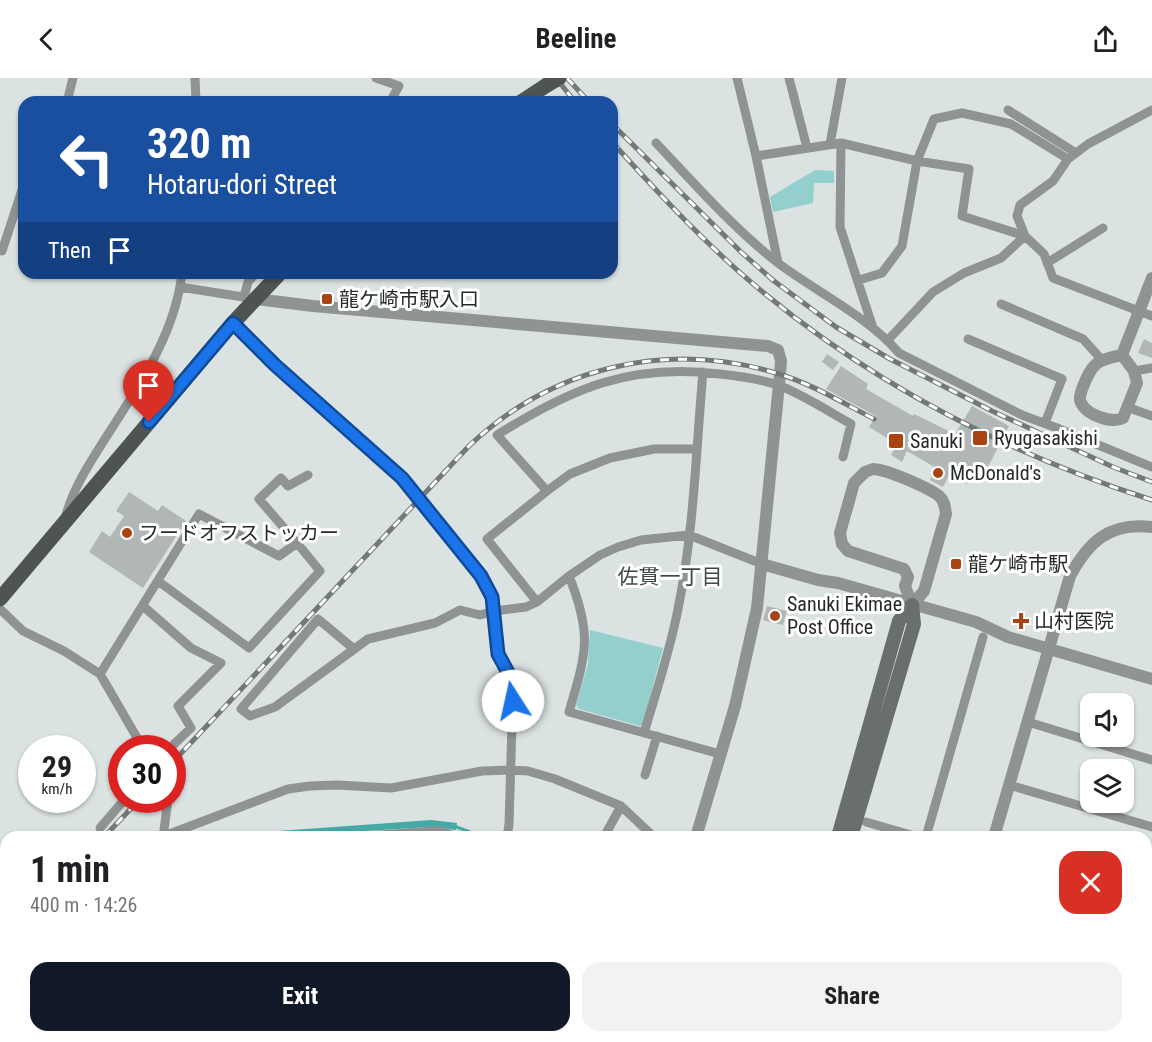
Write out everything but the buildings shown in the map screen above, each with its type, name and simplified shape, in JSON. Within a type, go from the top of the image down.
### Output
[{"type":"main road","points":[[530,96],[553,81]]},
{"type":"main road","points":[[0,599],[233,323],[250,298],[273,279]]},
{"type":"main road","points":[[839,831],[899,621],[912,605]]},
{"type":"main road","points":[[853,831],[914,624],[912,605]]},
{"type":"street","points":[[68,96],[73,78]]},
{"type":"street","points":[[195,78],[196,96]]},
{"type":"street","points":[[376,78],[399,86],[393,96]]},
{"type":"street","points":[[737,78],[778,263]]},
{"type":"street","points":[[789,78],[807,148]]},
{"type":"street","points":[[830,144],[842,78]]},
{"type":"street","points":[[1008,110],[1076,153]]},
{"type":"street","points":[[1152,110],[1088,144],[1068,159],[1053,182],[1020,205],[1017,216],[1025,236],[1044,254],[1053,278],[1152,316]]},
{"type":"street","points":[[859,280],[882,273],[902,246],[917,161],[934,119],[962,113],[1011,124],[1068,159]]},
{"type":"street","points":[[756,156],[841,142],[917,161],[969,169],[962,216],[1025,236]]},
{"type":"street","points":[[841,142],[840,227],[873,328]]},
{"type":"street","points":[[656,143],[748,238],[778,263],[873,328],[899,353],[1022,415],[1152,467]]},
{"type":"street","points":[[2,251],[18,202]]},
{"type":"street","points":[[1047,263],[1103,228]]},
{"type":"street","points":[[888,340],[933,292],[964,273],[1001,258],[1025,236]]},
{"type":"street","points":[[1122,355],[1152,278]]},
{"type":"street","points":[[64,523],[74,493],[159,349],[172,316],[181,279]]},
{"type":"street","points":[[250,298],[248,282],[251,279]]},
{"type":"street","points":[[180,287],[304,305],[768,346],[778,350],[780,356],[779,386],[762,564],[751,636],[735,706],[698,831]]},
{"type":"street","points":[[1001,304],[1083,339],[1101,359]]},
{"type":"street","points":[[233,323],[275,365],[402,478],[481,576],[492,597],[498,654],[510,676],[513,691],[508,831]]},
{"type":"street","points":[[968,339],[1062,379],[1045,423]]},
{"type":"street","points":[[1122,355],[1134,370],[1137,383],[1123,418],[1112,420],[1097,416],[1082,405],[1080,397],[1089,371],[1101,359],[1122,355]]},
{"type":"street","points":[[1134,370],[1152,368]]},
{"type":"street","points":[[547,491],[497,435],[549,403],[587,387],[651,372],[677,370],[703,372],[745,377],[779,386],[850,424],[843,457]]},
{"type":"street","points":[[644,733],[678,611],[689,535],[703,372]]},
{"type":"street","points":[[1127,407],[1152,416]]},
{"type":"street","points":[[537,602],[487,539],[570,474],[610,458],[654,449],[696,449]]},
{"type":"street","points":[[879,469],[889,471],[939,496],[945,507],[946,514],[924,591],[912,605],[905,586],[908,577],[904,569],[848,551],[842,544],[840,533],[854,483],[865,472],[879,469]]},
{"type":"street","points":[[158,581],[249,648],[320,571],[259,499],[281,478],[288,486],[308,475]]},
{"type":"street","points":[[100,674],[200,514],[279,556],[297,543]]},
{"type":"street","points":[[996,831],[1070,576],[1085,550],[1110,531],[1124,526],[1152,527]]},
{"type":"street","points":[[354,649],[318,619],[241,709],[250,716],[274,707],[368,639],[435,623],[460,610],[480,615],[526,607],[537,602],[600,555],[618,547],[641,540],[689,535],[762,564],[976,622],[1008,637],[1152,679]]},
{"type":"street","points":[[569,576],[583,618],[586,641],[584,660],[569,712],[720,754]]},
{"type":"street","points":[[142,606],[191,648],[221,663],[178,706],[191,728],[184,735]]},
{"type":"street","points":[[0,609],[23,631],[64,651],[100,674],[135,735]]},
{"type":"street","points":[[928,831],[983,637]]},
{"type":"street","points":[[1028,722],[1152,760]]},
{"type":"street","points":[[645,775],[657,736]]},
{"type":"street","points":[[177,831],[288,789],[337,785],[391,788],[482,771],[510,770],[528,771],[555,779],[621,806],[648,831]]},
{"type":"street","points":[[1009,785],[1152,828]]},
{"type":"street","points":[[607,831],[621,806]]},
{"type":"street","points":[[100,828],[113,813]]},
{"type":"street","points":[[165,831],[167,813]]},
{"type":"street","points":[[866,822],[897,831]]},
{"type":"shaded area","points":[[815,170],[834,171],[834,183],[814,183],[813,203],[773,212],[770,197]]},
{"type":"shaded area","points":[[590,630],[663,648],[643,724],[640,726],[579,709],[576,705],[588,664]]},
{"type":"shaded area","points":[[431,820],[457,823],[456,830],[430,827],[365,831],[277,831]]},
{"type":"waterway","points":[[454,826],[467,831]]},
{"type":"railway","points":[[556,78],[570,96]]},
{"type":"railway","points":[[567,78],[584,96]]},
{"type":"railway","points":[[618,130],[741,252],[774,281],[836,327],[890,359],[992,411],[1113,467],[1152,482]]},
{"type":"railway","points":[[618,149],[685,221],[744,276],[808,327],[853,359],[948,415],[998,440],[1048,462],[1152,500]]},
{"type":"railway","points":[[186,748],[469,446],[502,419],[537,396],[574,379],[614,367],[654,361],[695,359],[737,364],[791,378],[874,419]]},
{"type":"railway","points":[[110,831],[127,813]]},
{"type":"place","name":"龍ケ崎市駅入口","points":[[327,299]]},
{"type":"place","name":"Ryugasakishi","points":[[980,438]]},
{"type":"place","name":"Sanuki","points":[[896,441]]},
{"type":"place","name":"McDonald's","points":[[938,473]]},
{"type":"place","name":"フードオフストッカー","points":[[127,533]]},
{"type":"place","name":"龍ケ崎市駅","points":[[956,564]]},
{"type":"place","name":"Sanuki Ekimae Post Office","points":[[775,616]]},
{"type":"place","name":"山村医院","points":[[1021,621]]},
{"type":"district","name":"佐貫一丁目","points":[[670,577]]},
{"type":"route","points":[[149,422],[233,323],[275,365],[402,478],[481,576],[492,597],[498,654],[510,676],[513,701]]}]
